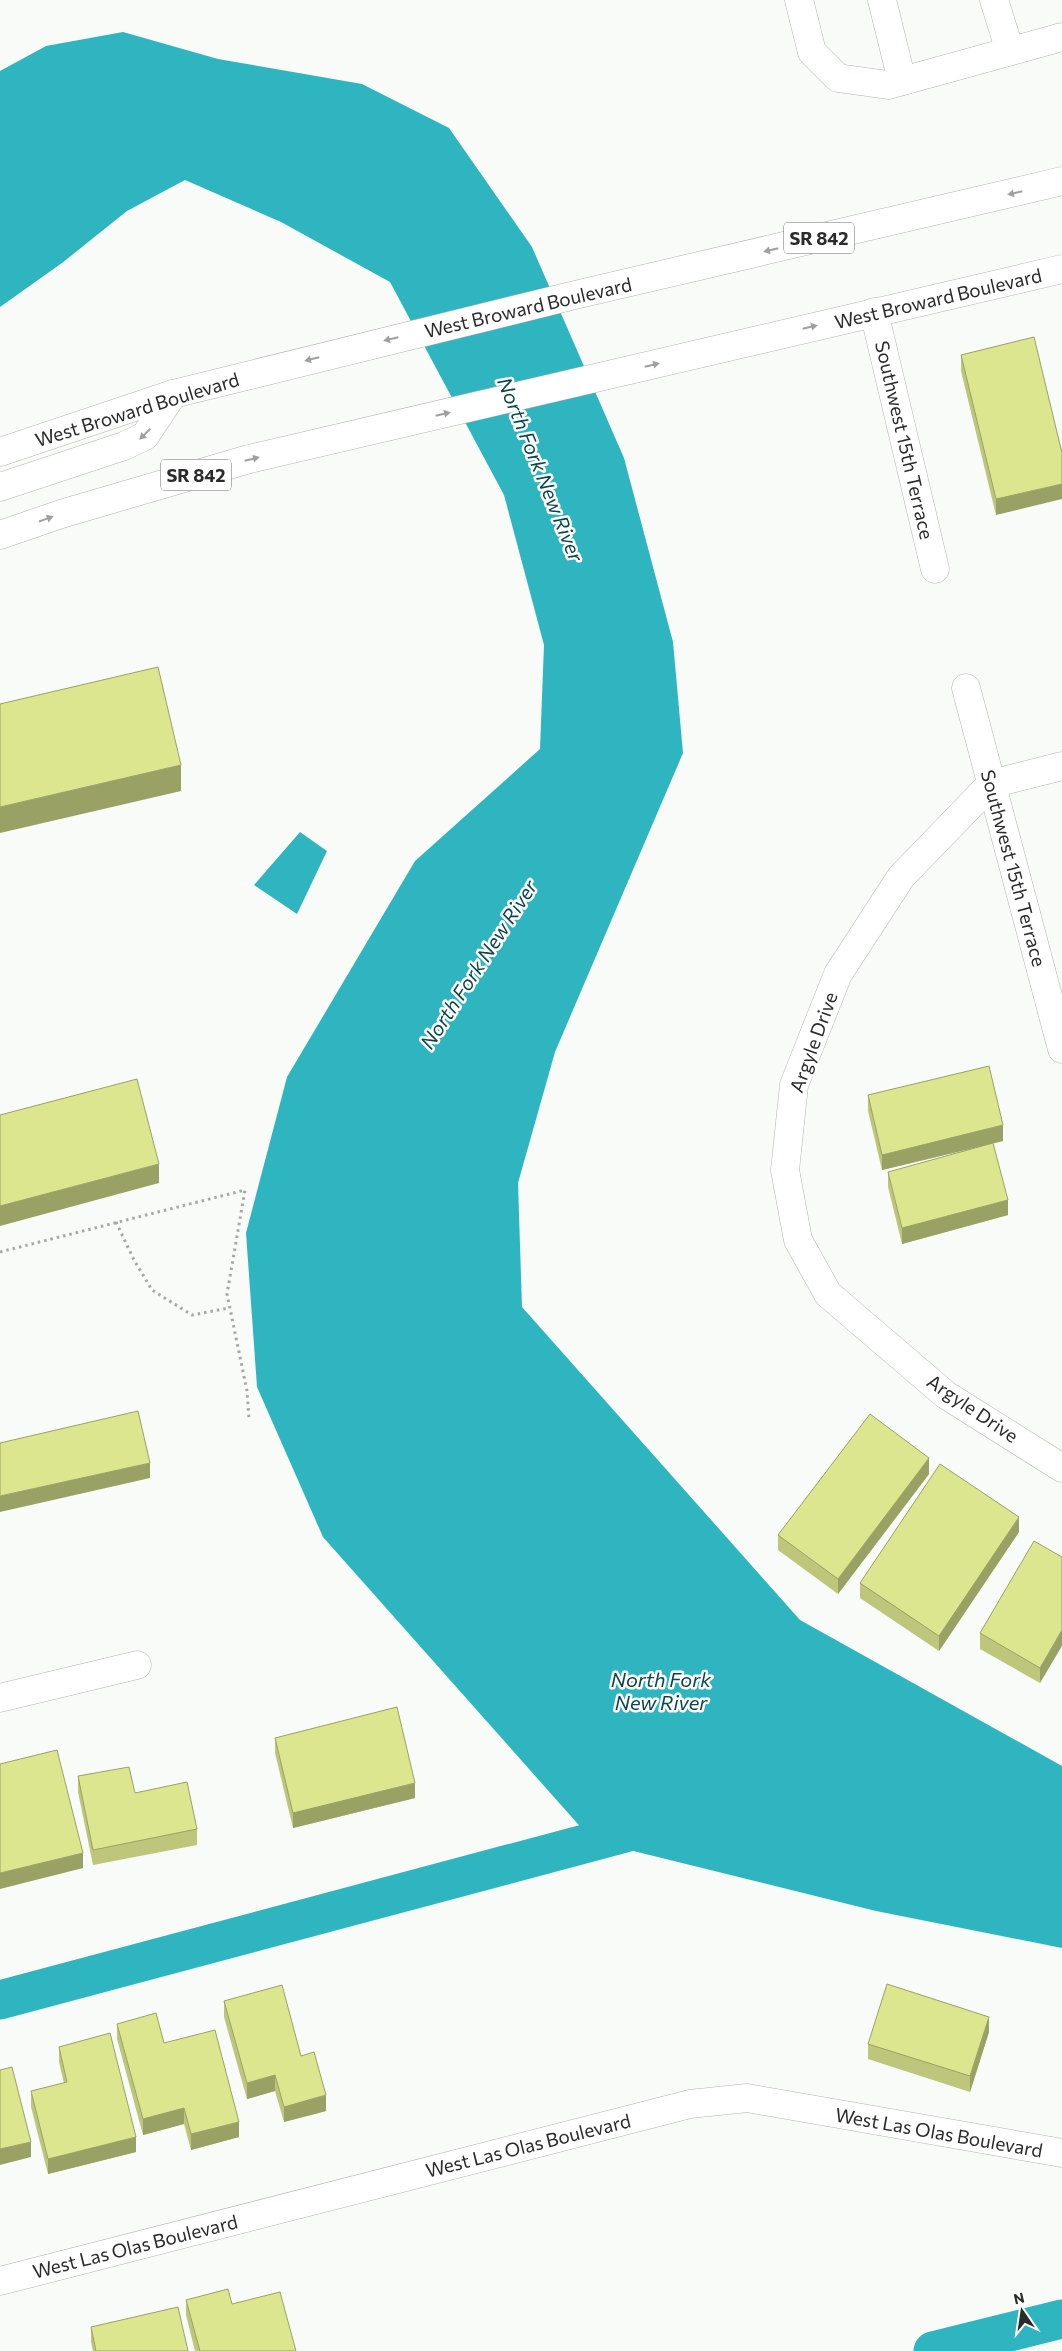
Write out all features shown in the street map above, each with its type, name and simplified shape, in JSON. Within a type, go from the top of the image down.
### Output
[{"type":"street","points":[[799,0],[812,52],[838,78],[888,85],[1062,37]]},
{"type":"street","points":[[882,0],[902,81]]},
{"type":"street","points":[[994,0],[1010,51]]},
{"type":"street","name":"West Broward Boulevard","points":[[0,452],[173,394],[575,295],[1062,182]]},
{"type":"street","name":"West Broward Boulevard","points":[[0,535],[61,514],[249,459],[1062,269]]},
{"type":"street","name":"Southwest 15th Terrace","points":[[874,312],[935,569]]},
{"type":"street","points":[[0,487],[124,446],[145,436],[173,394]]},
{"type":"street","name":"Southwest 15th Terrace","points":[[966,688],[1062,1049]]},
{"type":"street","points":[[990,784],[1062,766]]},
{"type":"street","name":"Argyle Drive","points":[[990,784],[901,877],[838,974],[794,1085],[786,1170],[798,1240],[828,1294],[946,1395],[1062,1468]]},
{"type":"street","points":[[0,1698],[137,1666]]},
{"type":"street","name":"West Las Olas Boulevard","points":[[0,2281],[690,2104],[747,2098],[1062,2153]]},
{"type":"path","points":[[0,1252],[245,1190],[226,1294],[247,1391],[249,1419]]},
{"type":"path","points":[[116,1222],[134,1260],[152,1290],[192,1315],[229,1308]]},
{"type":"water","name":"North Fork New River","points":[[123,32],[218,59],[362,84],[449,128],[532,247],[624,458],[673,642],[683,753],[555,1052],[518,1183],[522,1307],[800,1620],[1062,1766],[1062,1948],[876,1911],[593,1841],[323,1537],[257,1387],[246,1233],[287,1077],[415,861],[540,749],[544,645],[504,495],[390,282],[281,222],[185,180],[127,211],[62,263],[0,307],[0,71],[46,46]]},
{"type":"water","points":[[300,832],[327,851],[297,914],[254,885]]},
{"type":"building","points":[[1034,337],[1062,453],[1062,484],[996,499],[961,355]]},
{"type":"building","points":[[158,667],[181,765],[0,807],[0,704]]},
{"type":"building","points":[[989,1066],[1003,1125],[882,1155],[868,1095]]},
{"type":"building","points":[[137,1079],[159,1164],[0,1206],[0,1115]]},
{"type":"building","points":[[993,1143],[1008,1200],[902,1228],[888,1172]]},
{"type":"building","points":[[138,1411],[150,1463],[0,1496],[0,1443]]},
{"type":"building","points":[[870,1414],[929,1458],[838,1579],[778,1535]]},
{"type":"building","points":[[940,1464],[1019,1517],[939,1636],[860,1583]]},
{"type":"building","points":[[1034,1541],[1062,1557],[1062,1630],[1040,1668],[980,1633]]},
{"type":"building","points":[[397,1707],[415,1783],[293,1813],[275,1738]]},
{"type":"building","points":[[57,1750],[83,1853],[0,1873],[0,1764]]},
{"type":"building","points":[[129,1767],[135,1793],[187,1782],[197,1829],[93,1850],[78,1776]]},
{"type":"building","points":[[887,1984],[989,2017],[970,2076],[868,2044]]},
{"type":"building","points":[[282,1985],[301,2056],[314,2052],[326,2095],[284,2107],[275,2075],[247,2083],[224,2001]]},
{"type":"building","points":[[156,2013],[164,2043],[215,2030],[239,2122],[191,2134],[184,2108],[143,2119],[117,2024]]},
{"type":"building","points":[[110,2033],[136,2137],[48,2159],[31,2091],[67,2082],[59,2047]]},
{"type":"building","points":[[12,2067],[31,2142],[0,2149],[0,2070]]},
{"type":"building","points":[[228,2289],[232,2304],[280,2292],[296,2351],[200,2351],[186,2300]]},
{"type":"building","points":[[178,2307],[188,2351],[96,2351],[91,2327]]},
{"type":"waterway","points":[[0,2000],[644,1828]]},
{"type":"waterway","points":[[933,2351],[1062,2319]]}]
